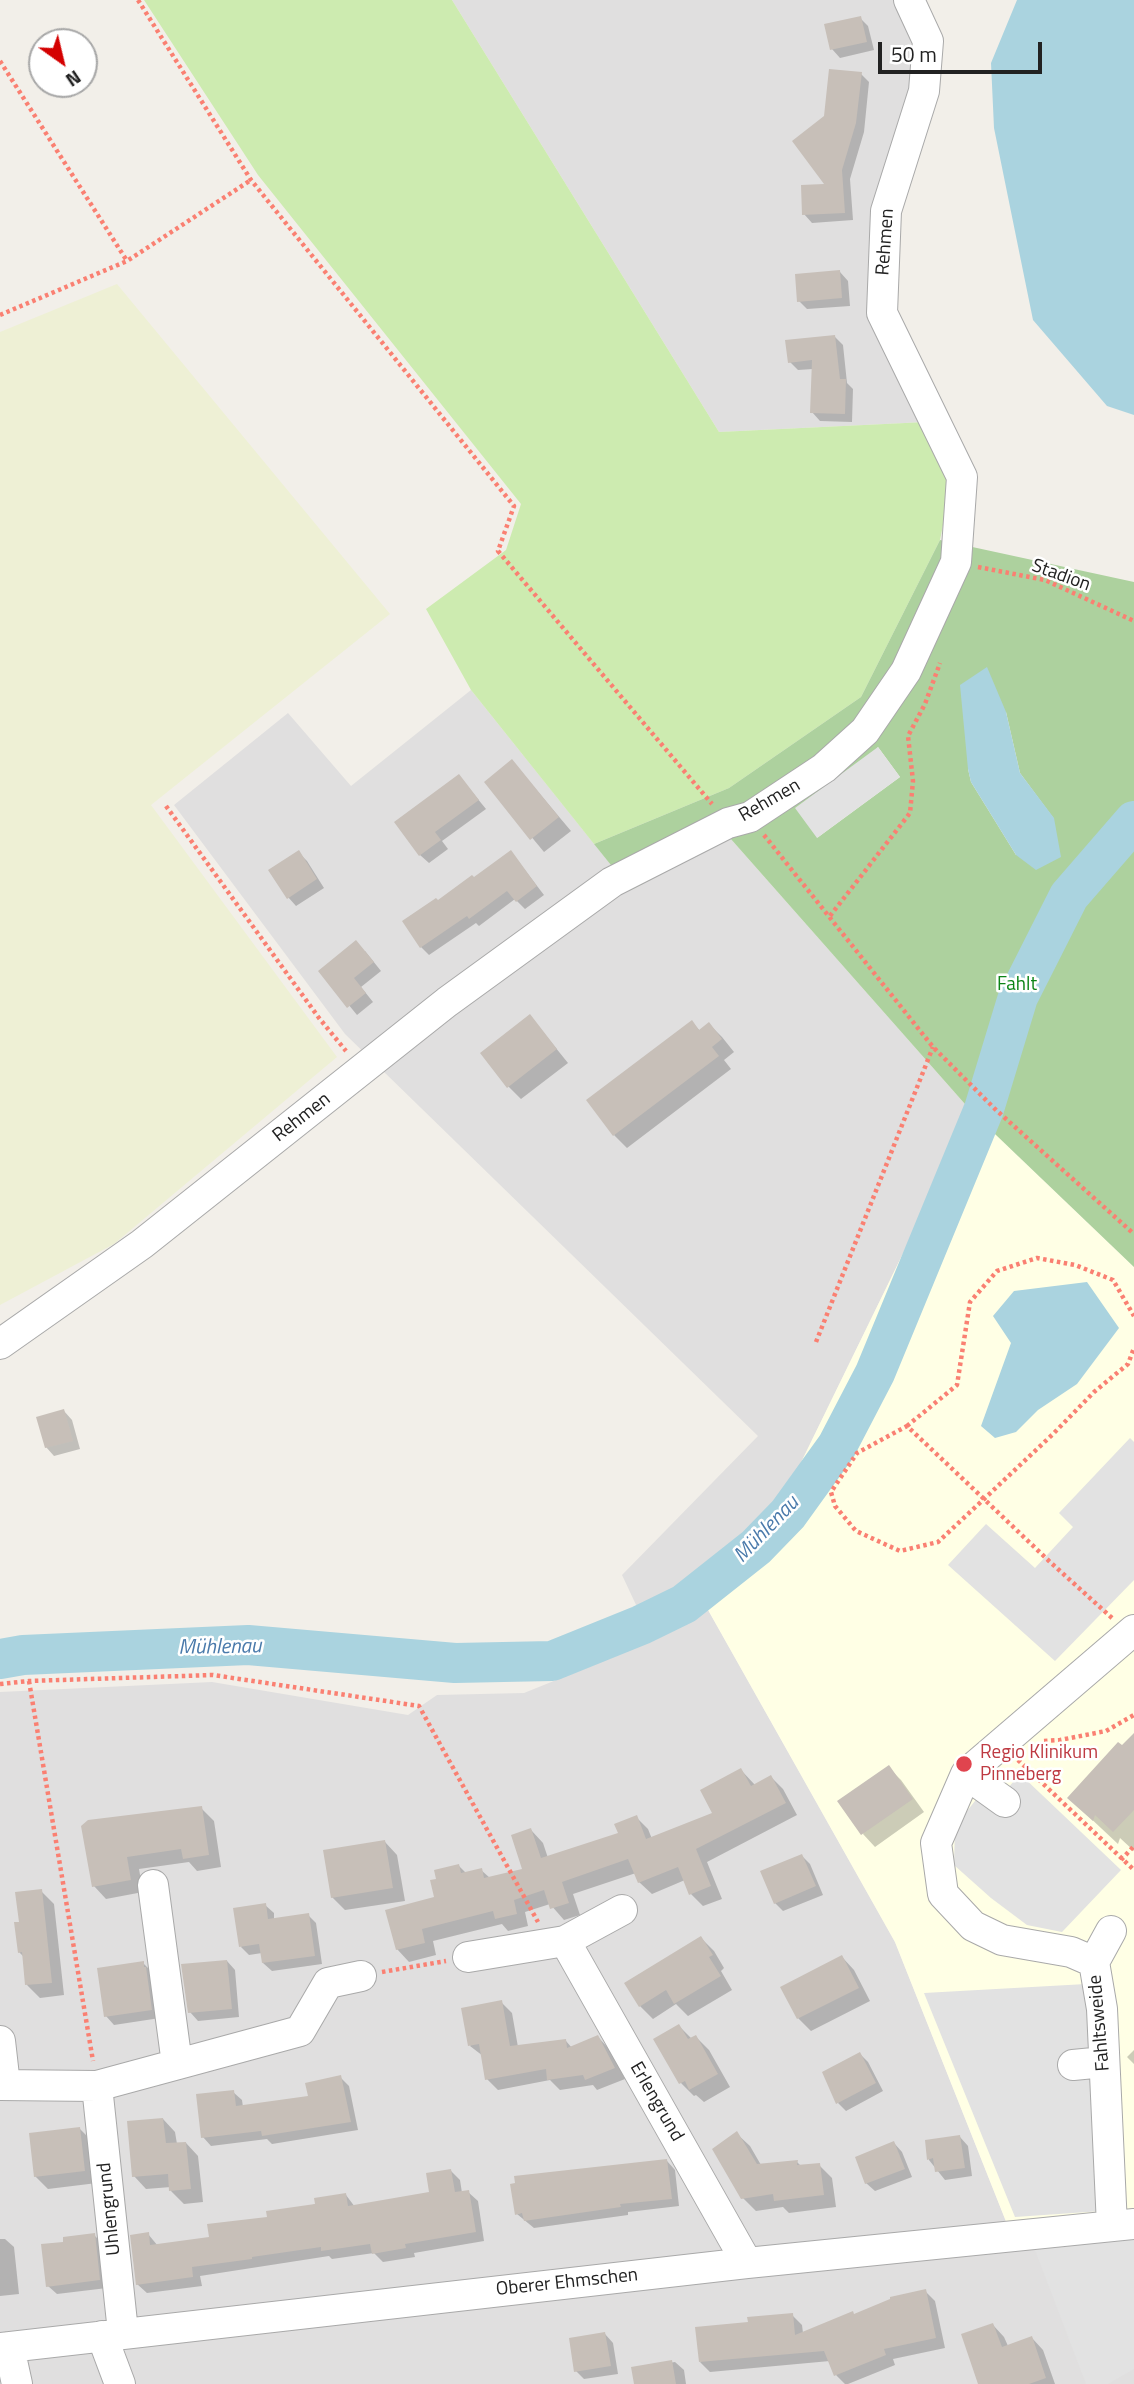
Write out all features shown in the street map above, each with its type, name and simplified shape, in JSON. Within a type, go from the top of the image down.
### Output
[{"type":"street","name":"Rehmen","points":[[0,1344],[142,1244],[447,1002],[612,882],[739,820],[824,768],[865,731],[906,671],[956,562],[962,477],[882,313],[886,211],[924,91],[928,41],[909,0]]},
{"type":"street","name":"Fahltsweide","points":[[1123,2225],[1104,2062],[1102,2009],[1094,1962],[1071,1952],[1002,1940],[973,1926],[943,1894],[936,1843],[966,1774],[1132,1632]]},
{"type":"street","points":[[966,1774],[1005,1802]]},
{"type":"street","points":[[153,1885],[177,2064]]},
{"type":"street","points":[[468,1957],[557,1942],[622,1910]]},
{"type":"street","points":[[1094,1962],[1111,1931]]},
{"type":"street","name":"Erlengrund","points":[[557,1942],[747,2263]]},
{"type":"street","points":[[0,2041],[3,2085],[97,2086],[299,2031],[328,1983],[361,1976]]},
{"type":"street","points":[[1073,2064],[1104,2062]]},
{"type":"street","name":"Uhlengrund","points":[[97,2086],[112,2334],[120,2384]]},
{"type":"street","name":"Oberer Ehmschen","points":[[4,2347],[747,2263],[1123,2225]]},
{"type":"street","points":[[4,2347],[17,2384]]},
{"type":"path","points":[[138,0],[251,180],[514,506],[498,551],[739,820],[830,916],[933,1047],[996,1109],[1134,1234]]},
{"type":"path","points":[[0,61],[127,261]]},
{"type":"path","points":[[0,315],[127,261],[251,180]]},
{"type":"path","name":"Stadion","points":[[975,566],[1045,580],[1134,621]]},
{"type":"path","points":[[830,916],[910,813],[913,780],[908,736],[925,704],[943,654]]},
{"type":"path","points":[[166,806],[319,1018],[362,1070]]},
{"type":"path","points":[[816,1342],[933,1047]]},
{"type":"path","points":[[1134,1316],[1113,1280],[1076,1265],[1037,1258],[997,1271],[970,1302],[957,1385],[908,1426],[857,1453],[831,1492],[835,1506],[856,1531],[900,1551],[938,1542],[1094,1392],[1128,1364],[1134,1348]]},
{"type":"path","points":[[908,1426],[984,1499],[1132,1632]]},
{"type":"path","points":[[0,1684],[213,1675],[419,1706],[557,1942]]},
{"type":"path","points":[[29,1681],[97,2086]]},
{"type":"path","points":[[1001,1743],[1060,1740],[1106,1731],[1134,1715]]},
{"type":"path","points":[[1001,1743],[1134,1870]]},
{"type":"path","points":[[1121,1860],[1134,1846]]},
{"type":"path","points":[[361,1976],[468,1957]]},
{"type":"shaded area","points":[[452,0],[900,0],[920,44],[870,321],[926,422],[719,432]]},
{"type":"shaded area","points":[[117,284],[390,614],[151,805],[337,1057],[114,1244],[0,1305],[0,332]]},
{"type":"shaded area","points":[[471,690],[631,890],[730,838],[972,1112],[791,1483],[694,1585],[895,1942],[1007,2224],[1134,2216],[1134,2384],[0,2384],[0,1692],[212,1682],[408,1715],[437,1695],[524,1693],[653,1641],[622,1575],[758,1436],[345,1034],[174,805],[288,713],[351,786]]},
{"type":"shaded area","points":[[878,747],[900,777],[817,838],[795,808]]},
{"type":"shaded area","name":"Regio Klinikum Pinneberg","points":[[972,1112],[1134,1267],[1134,2216],[1007,2224],[895,1942],[694,1585],[791,1483]]},
{"type":"shaded area","points":[[1130,1438],[1134,1442],[1134,1580],[1055,1661],[948,1565],[986,1524],[1035,1568],[1073,1527],[1059,1513]]},
{"type":"shaded area","points":[[1020,1774],[1121,1870],[1062,1932],[1027,1925],[954,1865],[955,1826],[995,1776],[1008,1788]]},
{"type":"shaded area","points":[[1086,1984],[1102,2211],[1015,2217],[924,1993]]},
{"type":"shaded area","points":[[1134,2239],[1134,2369],[1108,2384],[1086,2384],[1035,2250]]},
{"type":"green space","points":[[144,0],[452,0],[719,432],[926,422],[952,480],[940,540],[861,697],[729,788],[594,844],[471,690],[426,609],[506,550],[521,504],[258,175]]},
{"type":"green space","name":"Fahlt","points":[[940,540],[1134,582],[1134,1267],[972,1112],[730,838],[631,890],[594,844],[729,788],[861,697]],"holes":[[[1006,712],[1020,773],[1054,819],[1016,855],[971,782],[968,769]],[[878,747],[900,777],[817,838]]]},
{"type":"water","points":[[1017,0],[1134,0],[1134,415],[1107,406],[1033,320],[994,128],[991,63]]},
{"type":"water","points":[[987,667],[1006,712],[1020,773],[1054,818],[1061,857],[1036,870],[1016,855],[971,782],[960,685]]},
{"type":"water","points":[[1087,1282],[1119,1328],[1077,1384],[1038,1410],[1016,1432],[995,1438],[981,1426],[1011,1343],[993,1316],[1014,1291]]},
{"type":"building","points":[[861,16],[867,42],[830,50],[824,24]]},
{"type":"building","points":[[829,69],[862,72],[856,123],[842,170],[845,213],[802,215],[801,185],[824,184],[792,141],[824,116]]},
{"type":"building","points":[[840,270],[842,298],[797,302],[795,274]]},
{"type":"building","points":[[835,335],[840,379],[846,379],[845,414],[810,413],[812,360],[788,363],[785,340]]},
{"type":"building","points":[[512,759],[559,817],[530,840],[484,782]]},
{"type":"building","points":[[459,774],[479,800],[435,832],[441,840],[419,856],[394,822]]},
{"type":"building","points":[[299,850],[317,879],[287,899],[268,870]]},
{"type":"building","points":[[511,850],[537,886],[516,902],[507,891],[469,919],[467,916],[420,948],[402,921],[436,898],[438,900],[472,875],[474,877]]},
{"type":"building","points":[[356,940],[374,962],[354,978],[366,993],[347,1008],[318,971]]},
{"type":"building","points":[[530,1014],[557,1049],[507,1088],[480,1053]]},
{"type":"building","points":[[692,1020],[699,1030],[709,1022],[722,1039],[712,1047],[719,1056],[613,1136],[586,1100]]},
{"type":"building","points":[[64,1409],[73,1441],[45,1448],[36,1417]]},
{"type":"building","points":[[1134,1733],[1134,1810],[1113,1832],[1095,1815],[1093,1821],[1067,1798],[1118,1742],[1122,1745]]},
{"type":"building","points":[[889,1765],[913,1799],[861,1835],[837,1801]]},
{"type":"building","points":[[741,1768],[751,1786],[771,1775],[786,1803],[696,1849],[711,1886],[689,1895],[678,1867],[638,1883],[628,1859],[562,1882],[569,1903],[550,1909],[544,1890],[514,1900],[517,1914],[495,1919],[493,1911],[422,1929],[425,1943],[396,1950],[385,1910],[434,1897],[430,1880],[436,1879],[434,1870],[459,1864],[461,1873],[482,1868],[484,1878],[522,1869],[511,1835],[531,1828],[541,1858],[618,1833],[614,1824],[637,1815],[646,1839],[712,1813],[700,1790]]},
{"type":"building","points":[[202,1806],[209,1855],[183,1859],[181,1849],[127,1857],[131,1880],[92,1887],[81,1826],[88,1820]]},
{"type":"building","points":[[385,1840],[393,1888],[331,1898],[323,1850]]},
{"type":"building","points":[[802,1854],[816,1886],[774,1904],[760,1871]]},
{"type":"building","points":[[42,1889],[52,1983],[25,1985],[22,1952],[18,1953],[14,1922],[19,1922],[15,1892]]},
{"type":"building","points":[[266,1903],[268,1919],[309,1913],[315,1956],[262,1963],[259,1944],[239,1947],[233,1908]]},
{"type":"building","points":[[701,1936],[713,1955],[709,1957],[721,1976],[674,2004],[666,1990],[639,2007],[624,1983]]},
{"type":"building","points":[[842,1955],[859,1988],[797,2019],[780,1987]]},
{"type":"building","points":[[227,1960],[232,2009],[188,2013],[181,1964]]},
{"type":"building","points":[[144,1961],[152,2010],[104,2017],[97,1968]]},
{"type":"building","points":[[502,2000],[510,2046],[566,2039],[567,2048],[598,2035],[615,2068],[585,2080],[583,2075],[547,2080],[546,2069],[485,2080],[479,2044],[468,2046],[461,2008]]},
{"type":"building","points":[[679,2024],[688,2039],[696,2035],[718,2074],[689,2090],[685,2081],[679,2084],[653,2039]]},
{"type":"building","points":[[860,2052],[876,2083],[836,2104],[822,2072]]},
{"type":"building","points":[[341,2075],[351,2122],[262,2136],[261,2131],[201,2138],[196,2094],[234,2090],[236,2106],[308,2096],[305,2083]]},
{"type":"building","points":[[163,2118],[166,2143],[186,2142],[191,2189],[169,2191],[168,2174],[132,2177],[127,2121]]},
{"type":"building","points":[[80,2127],[85,2171],[34,2177],[29,2133]]},
{"type":"building","points":[[737,2131],[757,2164],[798,2160],[797,2165],[820,2163],[824,2195],[774,2201],[773,2194],[741,2199],[712,2149]]},
{"type":"building","points":[[960,2135],[965,2168],[935,2172],[933,2158],[927,2160],[925,2140]]},
{"type":"building","points":[[894,2141],[905,2169],[865,2184],[855,2157]]},
{"type":"building","points":[[667,2159],[672,2199],[620,2204],[621,2207],[524,2221],[522,2213],[515,2215],[510,2184],[515,2183],[514,2176]]},
{"type":"building","points":[[451,2169],[455,2192],[469,2190],[476,2232],[405,2244],[406,2248],[372,2254],[370,2244],[321,2251],[321,2247],[252,2257],[192,2267],[193,2277],[136,2285],[130,2235],[149,2232],[150,2245],[209,2237],[207,2224],[267,2217],[266,2211],[315,2204],[314,2198],[346,2193],[348,2206],[429,2192],[426,2173]]},
{"type":"building","points":[[95,2233],[100,2280],[46,2287],[41,2244],[63,2242],[63,2237]]},
{"type":"building","points":[[926,2289],[936,2338],[884,2349],[886,2355],[834,2376],[824,2351],[699,2362],[695,2327],[748,2322],[747,2317],[793,2313],[795,2335],[853,2311],[854,2314],[890,2297]]},
{"type":"building","points":[[993,2323],[1002,2347],[1032,2336],[1046,2378],[1029,2384],[978,2384],[961,2334]]},
{"type":"building","points":[[605,2332],[611,2366],[574,2372],[569,2338]]},
{"type":"building","points":[[672,2360],[676,2384],[634,2384],[631,2367]]},
{"type":"waterway","name":"Mühlenau","points":[[0,1659],[23,1655],[248,1645],[455,1663],[552,1661],[641,1625],[684,1604],[756,1547],[788,1514],[837,1446],[875,1373],[984,1109],[1018,997],[1069,896],[1134,821]]},
{"type":"place","name":"Regio Klinikum Pinneberg","points":[[964,1764]]}]
